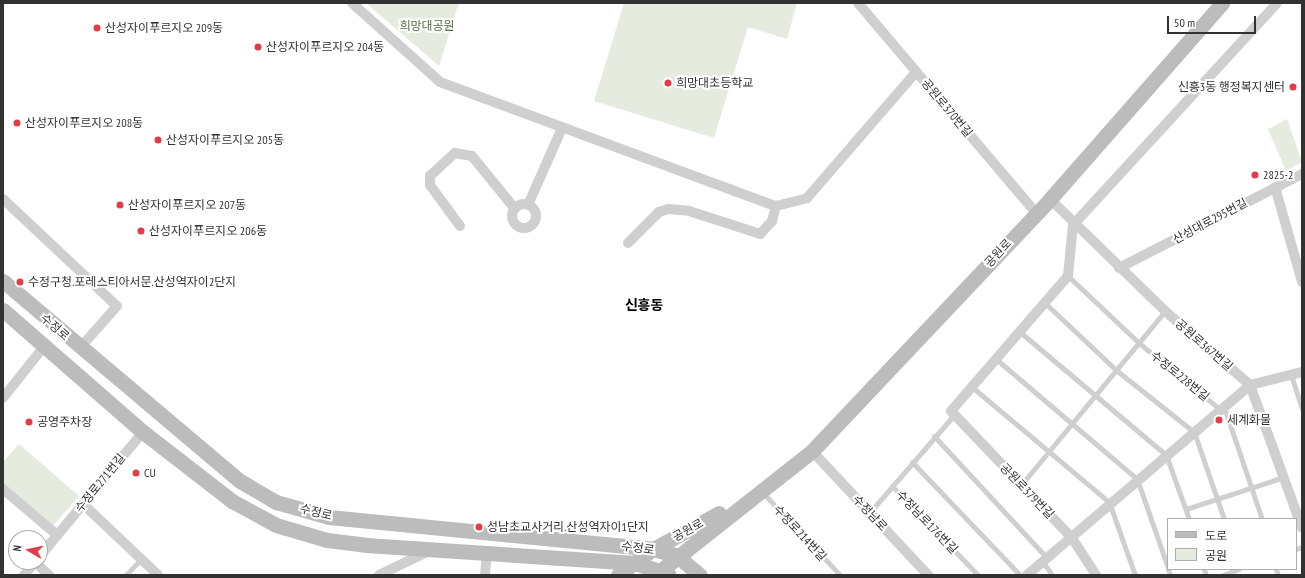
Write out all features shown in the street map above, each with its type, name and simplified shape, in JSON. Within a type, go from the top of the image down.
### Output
[{"type":"main road","name":"공원로","points":[[662,573],[676,555],[812,451],[1050,199],[1222,3]]},
{"type":"main road","name":"수정로","points":[[3,281],[80,348],[240,481],[276,502],[329,517],[653,549],[676,555],[700,575]]},
{"type":"main road","name":"수정로","points":[[3,310],[46,344],[143,432],[232,501],[276,524],[327,540],[635,563],[662,573]]},
{"type":"main road","name":"공원로","points":[[618,575],[653,549],[760,490]]},
{"type":"street","points":[[352,3],[440,82],[776,206],[807,198],[916,72]]},
{"type":"street","name":"공원로370번길","points":[[858,3],[1036,214]]},
{"type":"street","points":[[1068,276],[1073,225],[1277,3]]},
{"type":"street","points":[[515,209],[528,204],[562,128]]},
{"type":"street","points":[[460,226],[430,185],[430,176],[455,153],[472,156],[515,209],[515,223],[526,227],[536,217],[528,204]]},
{"type":"street","name":"산성대로295번길","points":[[1119,268],[1302,174]]},
{"type":"street","points":[[1275,187],[1302,282]]},
{"type":"street","points":[[3,199],[117,306],[80,348]]},
{"type":"street","name":"공원로367번길","points":[[1050,199],[1073,225],[1165,311],[1250,385],[1299,510],[1302,528]]},
{"type":"street","points":[[628,243],[659,212],[668,209],[688,211],[760,234],[772,221],[776,206]]},
{"type":"street","name":"수정남로176번길","points":[[953,413],[972,387],[1068,276]]},
{"type":"street","points":[[3,398],[46,344]]},
{"type":"street","points":[[1250,385],[1302,372]]},
{"type":"street","name":"수정로228번길","points":[[1027,575],[1072,538],[1109,502],[1250,385]]},
{"type":"street","name":"공원로379번길","points":[[953,413],[1072,538],[1096,575]]},
{"type":"street","name":"수정로271번길","points":[[48,546],[143,432]]},
{"type":"street","name":"수정남로","points":[[812,451],[928,575]]},
{"type":"street","points":[[3,489],[57,535]]},
{"type":"street","points":[[83,504],[158,575]]},
{"type":"street","points":[[379,575],[433,549]]},
{"type":"street","points":[[485,575],[487,551]]},
{"type":"lane","points":[[1068,276],[1139,343]]},
{"type":"lane","points":[[1045,303],[1116,370],[1194,432],[1224,518]]},
{"type":"lane","points":[[1021,485],[1165,311]]},
{"type":"lane","points":[[1020,332],[1094,396],[1166,455],[1189,518]]},
{"type":"lane","name":"수정로228번길","points":[[1139,343],[1222,408]]},
{"type":"lane","points":[[996,359],[1071,425],[1137,479],[1167,566]]},
{"type":"lane","points":[[1292,375],[1302,409]]},
{"type":"lane","points":[[972,387],[1109,502],[1135,575]]},
{"type":"lane","points":[[1222,408],[1253,488],[1262,518]]},
{"type":"lane","name":"수정남로176번길","points":[[870,512],[953,413]]},
{"type":"lane","points":[[934,436],[1002,509],[1045,560],[1052,575]]},
{"type":"lane","points":[[912,462],[1020,575]]},
{"type":"lane","points":[[1186,509],[1285,477]]},
{"type":"lane","name":"수정남로176번길","points":[[892,486],[978,575]]},
{"type":"lane","name":"수정로214번길","points":[[760,490],[840,575]]},
{"type":"lane","points":[[126,575],[141,559]]},
{"type":"lane","points":[[1223,575],[1236,570]]},
{"type":"green space","name":"희망대공원","points":[[366,3],[459,3],[439,66]]},
{"type":"green space","points":[[624,3],[797,3],[787,39],[748,27],[714,138],[594,101]]},
{"type":"green space","points":[[1287,119],[1302,162],[1286,171],[1268,129]]},
{"type":"green space","points":[[19,444],[79,496],[52,527],[3,485],[3,462]]},
{"type":"place","name":"산성자이푸르지오 209동","points":[[97,28]]},
{"type":"place","name":"산성자이푸르지오 204동","points":[[258,47]]},
{"type":"place","name":"희망대초등학교","points":[[668,83]]},
{"type":"place","name":"신흥3동 행정복지센터","points":[[1293,87]]},
{"type":"place","name":"산성자이푸르지오 208동","points":[[17,123]]},
{"type":"place","name":"산성자이푸르지오 205동","points":[[158,140]]},
{"type":"place","name":"2825-2","points":[[1255,175]]},
{"type":"place","name":"산성자이푸르지오 207동","points":[[120,205]]},
{"type":"place","name":"산성자이푸르지오 206동","points":[[141,231]]},
{"type":"place","name":"수정구청.포레스티아서문.산성역자이2단지","points":[[20,282]]},
{"type":"place","name":"세계화물","points":[[1219,420]]},
{"type":"place","name":"공영주차장","points":[[29,422]]},
{"type":"place","name":"CU","points":[[136,473]]},
{"type":"place","name":"성남초교사거리.산성역자이1단지","points":[[479,527]]},
{"type":"district","name":"신흥동","points":[[644,305]]}]
